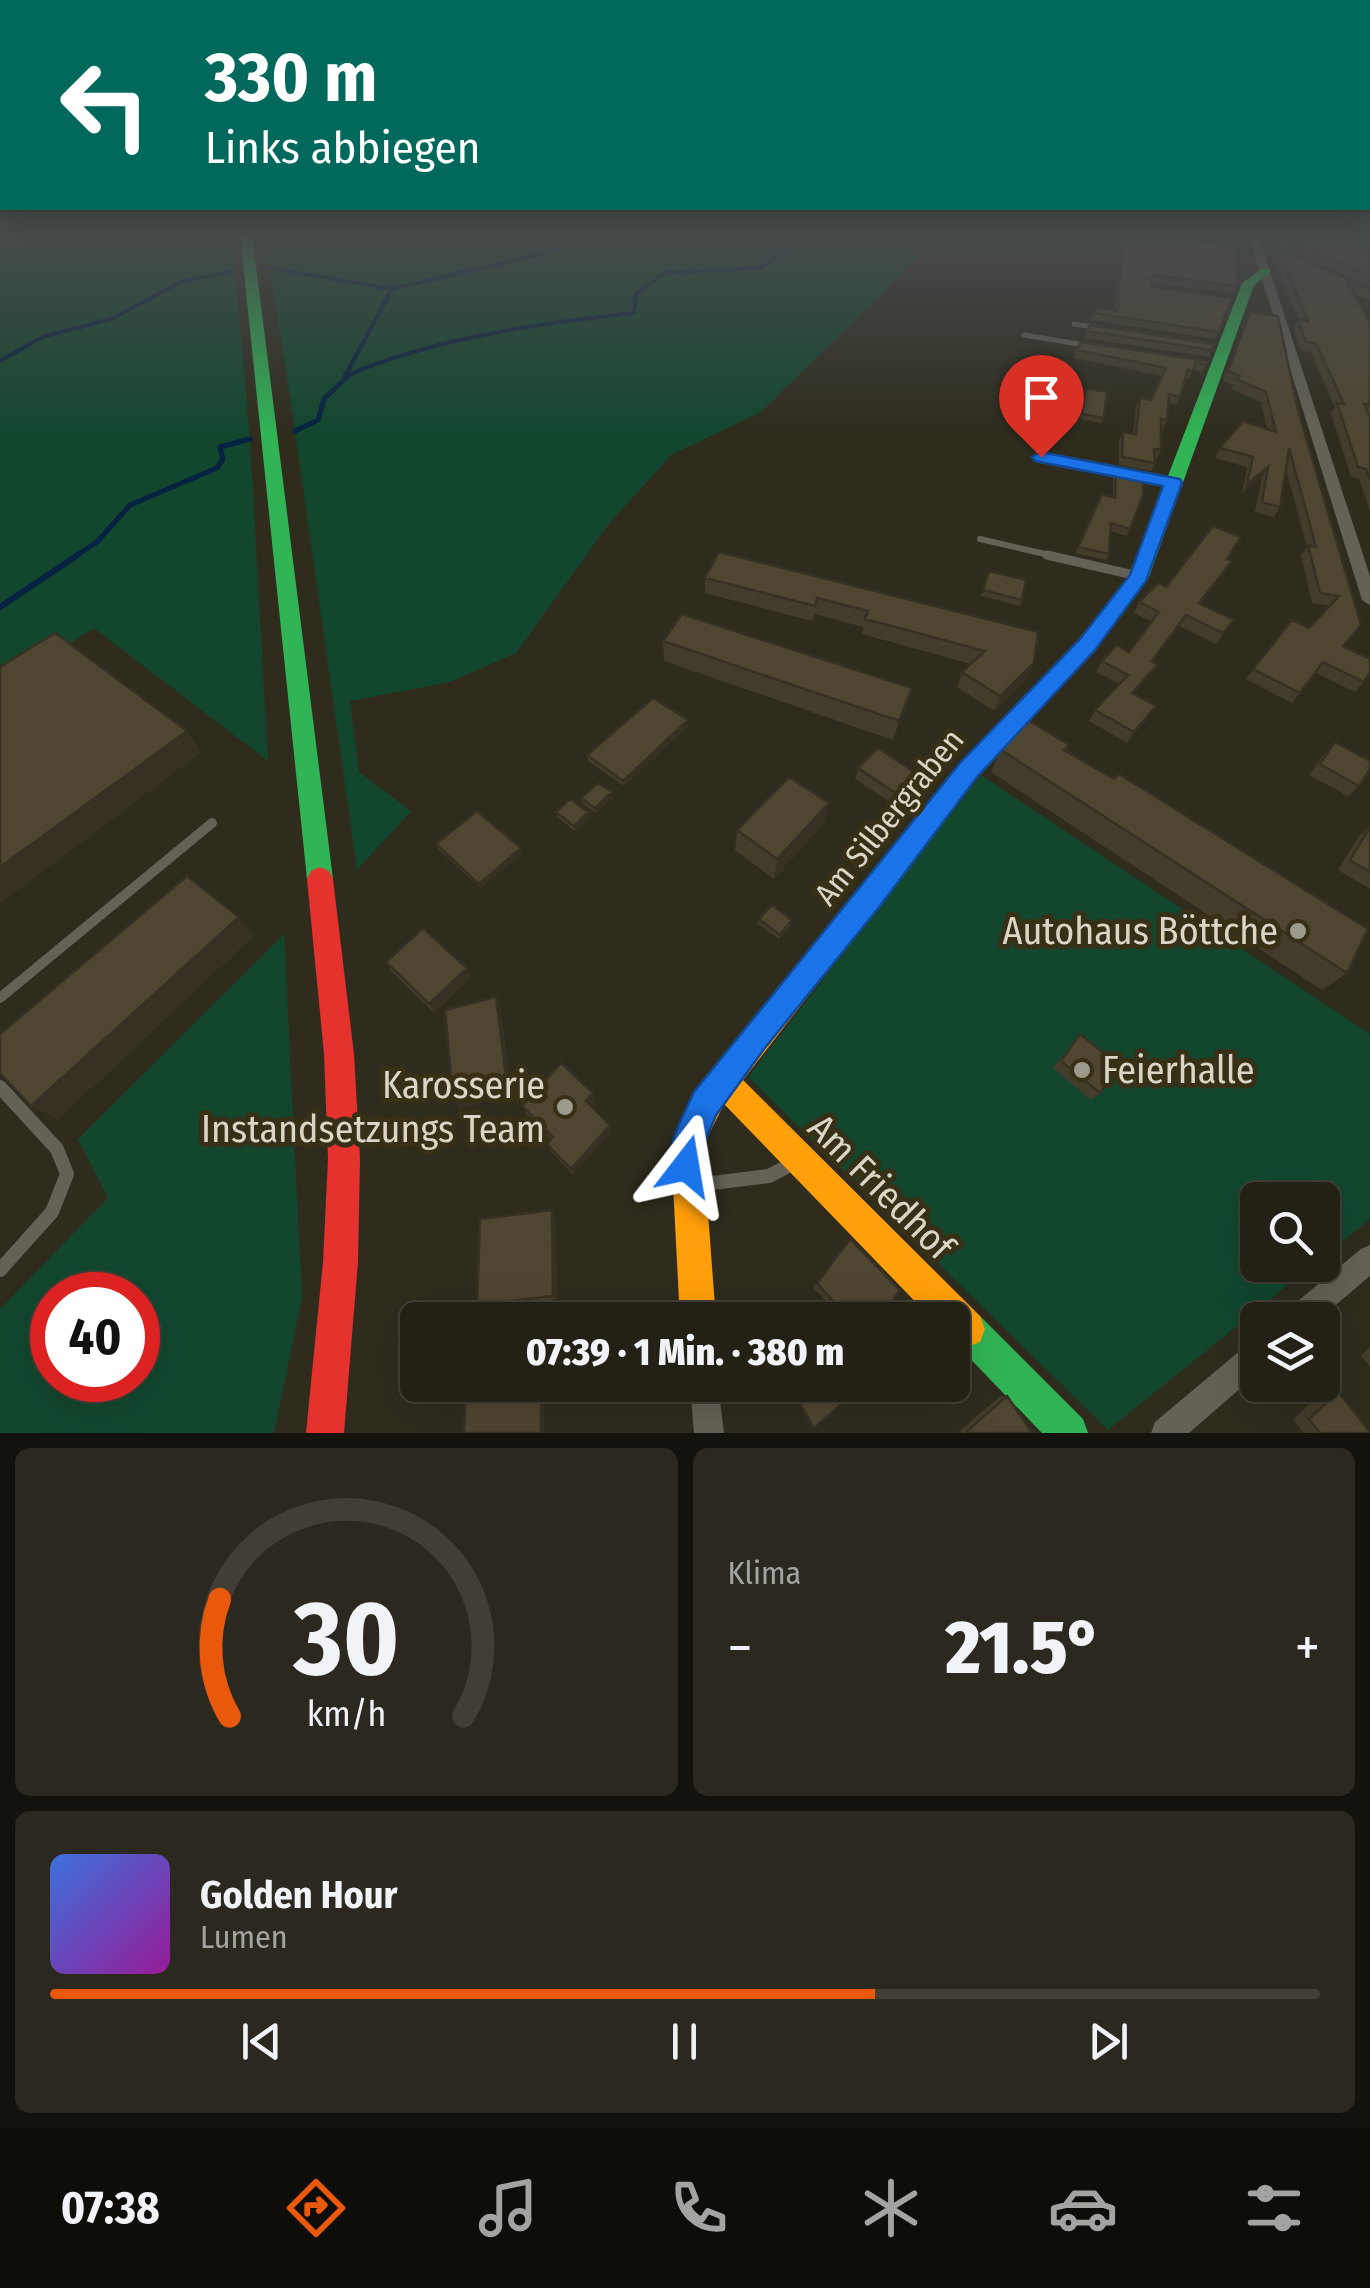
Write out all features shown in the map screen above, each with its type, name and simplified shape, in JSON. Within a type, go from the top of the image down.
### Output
[{"type":"street","points":[[254,301],[340,1052],[344,1159],[341,1281],[326,1433]]},
{"type":"street","name":"Am Silbergraben","points":[[696,1302],[686,1146],[705,1104],[968,770],[1088,644],[1140,576],[1235,301]]},
{"type":"street","points":[[1277,301],[1370,600]]},
{"type":"street","name":"Am Friedhof","points":[[723,1080],[1069,1433]]},
{"type":"street","points":[[1318,1302],[1370,1258]]},
{"type":"street","points":[[1166,1433],[1240,1369]]},
{"type":"street","points":[[705,1402],[708,1433]]},
{"type":"lane","points":[[1074,324],[1112,330]]},
{"type":"lane","points":[[1024,335],[1102,347]]},
{"type":"lane","points":[[1041,457],[1174,483]]},
{"type":"lane","points":[[980,539],[1140,576]]},
{"type":"lane","points":[[0,998],[212,823]]},
{"type":"lane","points":[[0,1087],[56,1150],[66,1174],[52,1212],[0,1270]]},
{"type":"lane","points":[[686,1186],[769,1176],[799,1161]]},
{"type":"green space","points":[[0,301],[238,301],[250,439],[268,761],[94,628],[0,686]]},
{"type":"green space","points":[[275,301],[874,301],[761,412],[671,455],[608,525],[516,653],[450,682],[350,701],[359,772],[411,811],[357,870]]},
{"type":"green space","points":[[981,775],[1370,1034],[1370,1219],[1340,1244],[1340,1182],[1240,1182],[1240,1282],[1292,1282],[1267,1302],[1240,1302],[1240,1324],[1108,1430],[748,1077]]},
{"type":"green space","points":[[284,934],[302,1298],[274,1433],[0,1433],[0,1309],[30,1278],[30,1402],[160,1402],[160,1272],[36,1272],[108,1198],[78,1139]]},
{"type":"building","points":[[1118,301],[1231,301],[1219,332],[1094,313],[1095,307],[1118,311]]},
{"type":"building","points":[[1300,301],[1358,301],[1370,323],[1370,405],[1364,404],[1370,417],[1370,479],[1366,469],[1358,467],[1337,403],[1344,404],[1316,343],[1306,342],[1298,319],[1308,321]]},
{"type":"building","points":[[1250,312],[1278,316],[1298,410],[1361,625],[1343,646],[1370,659],[1370,672],[1364,682],[1323,662],[1300,693],[1253,669],[1292,620],[1309,628],[1339,596],[1320,593],[1308,545],[1316,547],[1289,448],[1280,507],[1262,502],[1268,467],[1247,484],[1253,457],[1220,448],[1243,421],[1276,432],[1266,392],[1236,379],[1240,376],[1228,371]]},
{"type":"building","points":[[1090,325],[1214,344],[1212,350],[1087,331]]},
{"type":"building","points":[[1081,342],[1208,361],[1206,365],[1196,362],[1193,371],[1188,370],[1180,397],[1169,394],[1167,420],[1161,419],[1161,450],[1154,449],[1155,463],[1122,457],[1123,432],[1136,434],[1140,398],[1151,400],[1166,368],[1077,350]]},
{"type":"building","points":[[1086,388],[1107,392],[1104,418],[1082,414]]},
{"type":"building","points":[[1116,472],[1143,477],[1143,495],[1130,529],[1111,523],[1109,554],[1078,547],[1102,494],[1115,498]]},
{"type":"building","points":[[1213,526],[1241,537],[1227,559],[1232,561],[1199,603],[1234,620],[1223,633],[1186,615],[1152,661],[1157,665],[1132,693],[1156,706],[1134,732],[1095,710],[1128,675],[1102,661],[1117,645],[1129,652],[1159,612],[1139,602],[1158,583],[1166,587]]},
{"type":"building","points":[[719,552],[1038,632],[1034,663],[1000,696],[962,672],[985,651],[865,619],[868,611],[817,598],[815,606],[705,578]]},
{"type":"building","points":[[989,571],[1026,580],[1022,600],[983,590]]},
{"type":"building","points":[[682,614],[912,688],[899,721],[663,641]]},
{"type":"building","points":[[55,633],[187,731],[0,867],[0,667]]},
{"type":"building","points":[[653,698],[688,720],[623,781],[587,755]]},
{"type":"building","points":[[1028,720],[1069,745],[1064,750],[1114,779],[1119,774],[1368,929],[1347,973],[1001,750]]},
{"type":"building","points":[[1335,742],[1370,761],[1370,769],[1359,786],[1320,764]]},
{"type":"building","points":[[878,748],[916,773],[897,794],[858,768]]},
{"type":"building","points":[[789,777],[829,803],[777,859],[737,830]]},
{"type":"building","points":[[598,783],[612,792],[595,808],[581,798]]},
{"type":"building","points":[[570,799],[588,812],[574,826],[556,812]]},
{"type":"building","points":[[477,811],[521,848],[479,884],[436,844]]},
{"type":"building","points":[[1370,827],[1370,872],[1350,860]]},
{"type":"building","points":[[187,876],[239,917],[31,1106],[0,1073],[0,1034]]},
{"type":"building","points":[[772,905],[792,920],[780,935],[759,919]]},
{"type":"building","points":[[423,928],[467,968],[429,1004],[386,962]]},
{"type":"building","points":[[496,997],[507,1085],[453,1099],[445,1010]]},
{"type":"building","name":"Feierhalle","points":[[1080,1034],[1119,1065],[1100,1093],[1061,1061]]},
{"type":"building","points":[[561,1063],[593,1093],[586,1101],[610,1125],[571,1169],[547,1144],[553,1137],[522,1106]]},
{"type":"building","points":[[552,1210],[553,1296],[477,1302],[480,1219]]},
{"type":"building","points":[[850,1239],[900,1290],[892,1302],[834,1302],[817,1283]]},
{"type":"building","points":[[1340,1395],[1370,1433],[1320,1433],[1309,1419],[1327,1402],[1340,1402]]},
{"type":"building","points":[[1007,1396],[1032,1433],[968,1433],[967,1431]]},
{"type":"building","points":[[465,1402],[541,1402],[541,1433],[464,1433]]},
{"type":"building","points":[[799,1402],[843,1402],[814,1428]]},
{"type":"waterway","points":[[0,361],[42,337],[111,319],[145,301]]},
{"type":"waterway","points":[[345,376],[386,301]]},
{"type":"waterway","points":[[349,375],[448,343],[634,313],[635,301]]},
{"type":"waterway","points":[[295,431],[318,420],[324,399],[349,375]]},
{"type":"waterway","points":[[344,377],[349,375]]},
{"type":"waterway","points":[[74,557],[97,542],[130,505],[217,468],[223,459],[220,447],[250,439]]},
{"type":"waterway","points":[[0,607],[78,555]]},
{"type":"traffic: fast","points":[[254,301],[320,879]]},
{"type":"traffic: fast","points":[[848,923],[968,770],[1088,644],[1139,577],[1241,301]]},
{"type":"traffic: fast","points":[[970,1332],[1069,1433]]},
{"type":"traffic: slow","points":[[697,1302],[687,1146],[705,1104],[848,923]]},
{"type":"traffic: slow","points":[[723,1081],[940,1302]]},
{"type":"traffic: jam","points":[[320,879],[339,1054],[344,1159],[341,1262],[325,1433]]},
{"type":"place","name":"Autohaus Böttche","points":[[1298,931]]},
{"type":"place","name":"Feierhalle","points":[[1082,1070]]},
{"type":"place","name":"Karosserie Instandsetzungs Team","points":[[565,1107]]},
{"type":"route","points":[[686,1166],[686,1146],[705,1104],[754,1038],[871,897],[968,770],[1088,644],[1140,576],[1174,483],[1041,457]]}]
